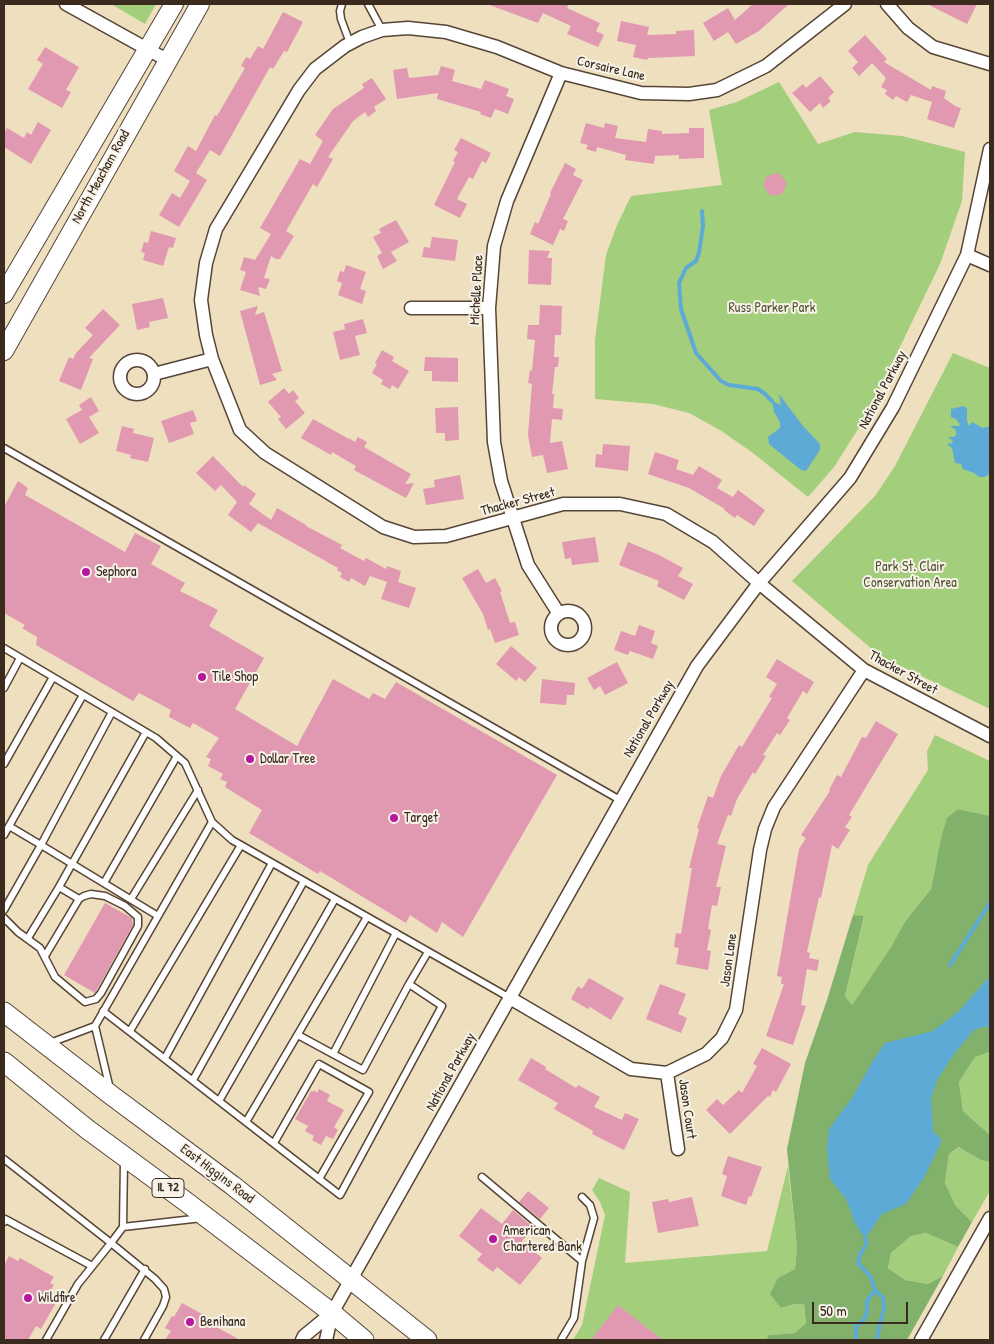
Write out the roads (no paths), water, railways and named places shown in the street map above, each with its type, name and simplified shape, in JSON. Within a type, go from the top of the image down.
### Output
[{"type":"main road","name":"North Meacham Road","points":[[4,294],[174,4]]},
{"type":"main road","name":"North Meacham Road","points":[[4,351],[200,4]]},
{"type":"main road","name":"East Higgins Road","points":[[4,1012],[232,1185],[427,1340]]},
{"type":"main road","name":"IL 72","points":[[4,1062],[86,1128],[207,1217],[332,1313],[364,1340]]},
{"type":"street","points":[[66,4],[167,60]]},
{"type":"street","name":"Corsaire Lane","points":[[212,358],[206,335],[201,300],[206,264],[216,230],[298,90],[315,69],[350,43],[382,30],[408,28],[446,32],[497,47],[561,73],[641,93],[689,94],[717,90],[766,66],[845,4]]},
{"type":"street","points":[[887,4],[908,28],[933,47],[990,64]]},
{"type":"street","name":"Michelle Place","points":[[559,614],[528,565],[501,481],[494,442],[489,308],[494,246],[507,201],[561,73]]},
{"type":"street","name":"National Parkway","points":[[326,1340],[332,1313],[697,666],[759,583],[850,478],[893,407],[967,255],[990,149]]},
{"type":"street","points":[[967,255],[990,265]]},
{"type":"street","points":[[410,308],[489,308]]},
{"type":"street","points":[[154,374],[212,358]]},
{"type":"street","name":"Thacker Street","points":[[212,358],[240,430],[265,453],[383,527],[414,537],[446,536],[563,504],[620,504],[666,514],[713,542],[759,583],[864,670],[990,736]]},
{"type":"street","name":"Jason Lane","points":[[667,1073],[706,1054],[722,1038],[736,1010],[764,829],[774,807],[864,670]]},
{"type":"street","points":[[510,998],[631,1069],[667,1073]]},
{"type":"street","name":"Jason Court","points":[[667,1073],[678,1150]]},
{"type":"street","points":[[921,1340],[990,1218]]},
{"type":"street","name":"National Parkway","points":[[302,1340],[304,1336],[332,1313]]},
{"type":"lane","points":[[342,4],[341,18],[350,43]]},
{"type":"lane","points":[[368,4],[382,30]]},
{"type":"lane","points":[[4,448],[620,800]]},
{"type":"lane","points":[[4,648],[156,738],[185,763],[212,822],[232,840],[510,998]]},
{"type":"lane","points":[[4,688],[20,658]]},
{"type":"lane","points":[[4,764],[53,677]]},
{"type":"lane","points":[[4,835],[83,695]]},
{"type":"lane","points":[[4,910],[112,712]]},
{"type":"lane","points":[[28,938],[59,887],[146,732]]},
{"type":"lane","points":[[104,883],[177,756]]},
{"type":"lane","points":[[131,899],[198,790]]},
{"type":"lane","points":[[46,1045],[95,1026],[212,822]]},
{"type":"lane","points":[[9,826],[158,916]]},
{"type":"lane","points":[[130,1031],[241,845]]},
{"type":"lane","points":[[165,1058],[272,863]]},
{"type":"lane","points":[[193,1080],[304,881]]},
{"type":"lane","points":[[59,887],[79,899]]},
{"type":"lane","points":[[4,918],[18,932],[40,948],[55,978],[81,1000],[91,1002],[101,993],[138,926],[138,917],[125,906],[98,894],[91,894],[79,899],[45,956]]},
{"type":"lane","points":[[219,1101],[335,899]]},
{"type":"lane","points":[[246,1122],[367,917]]},
{"type":"lane","points":[[333,1054],[396,933]]},
{"type":"lane","points":[[298,1035],[363,1070],[428,952]]},
{"type":"lane","points":[[103,1011],[340,1195],[442,1006],[410,984]]},
{"type":"lane","points":[[95,1026],[112,1095]]},
{"type":"lane","points":[[274,1143],[319,1064],[369,1092],[319,1179]]},
{"type":"lane","points":[[46,1340],[78,1284],[123,1227],[124,1156]]},
{"type":"lane","points":[[4,1159],[144,1269],[164,1289],[166,1297],[163,1306],[144,1340]]},
{"type":"lane","points":[[482,1177],[582,1261]]},
{"type":"lane","points":[[562,1340],[574,1318],[582,1261],[594,1218],[590,1205],[582,1197]]},
{"type":"lane","points":[[123,1227],[207,1217]]},
{"type":"lane","points":[[4,1222],[5,1219],[92,1266]]},
{"type":"lane","points":[[104,1340],[144,1269]]},
{"type":"water","points":[[779,394],[803,426],[820,444],[820,450],[806,471],[801,470],[769,444],[768,437],[780,428],[780,422],[774,412],[772,401],[781,405]]},
{"type":"water","points":[[964,406],[967,409],[969,426],[972,422],[983,428],[990,426],[990,472],[984,477],[979,477],[963,469],[961,464],[955,463],[952,448],[948,445],[948,443],[951,444],[953,441],[948,437],[956,435],[956,430],[950,426],[959,426],[960,424],[951,417],[951,409]]},
{"type":"water","points":[[990,976],[990,1030],[986,1026],[974,1030],[954,1054],[937,1080],[931,1099],[933,1131],[942,1140],[926,1174],[906,1204],[882,1214],[865,1239],[855,1223],[846,1199],[830,1179],[827,1150],[829,1129],[852,1098],[885,1043],[933,1031],[959,1011]]},
{"type":"waterway","points":[[702,211],[703,226],[699,253],[696,261],[686,268],[679,283],[681,309],[696,353],[721,381],[729,385],[758,389],[772,401]]},
{"type":"waterway","points":[[950,965],[990,903]]},
{"type":"waterway","points":[[865,1239],[867,1243],[858,1263],[871,1277],[875,1290],[883,1298],[884,1309],[876,1340]]},
{"type":"waterway","points":[[856,1340],[856,1326],[863,1321],[867,1313],[867,1301],[875,1290]]},
{"type":"place","name":"Sephora","points":[[86,572]]},
{"type":"place","name":"Tile Shop","points":[[202,677]]},
{"type":"place","name":"Dollar Tree","points":[[250,759]]},
{"type":"place","name":"Target","points":[[394,818]]},
{"type":"place","name":"American Chartered Bank","points":[[493,1239]]},
{"type":"place","name":"Wildfire","points":[[28,1298]]},
{"type":"place","name":"Benihana","points":[[190,1322]]},
{"type":"park label","name":"Russ Parker Park","points":[[772,308]]},
{"type":"park label","name":"Park St. Clair Conservation Area","points":[[910,576]]}]
